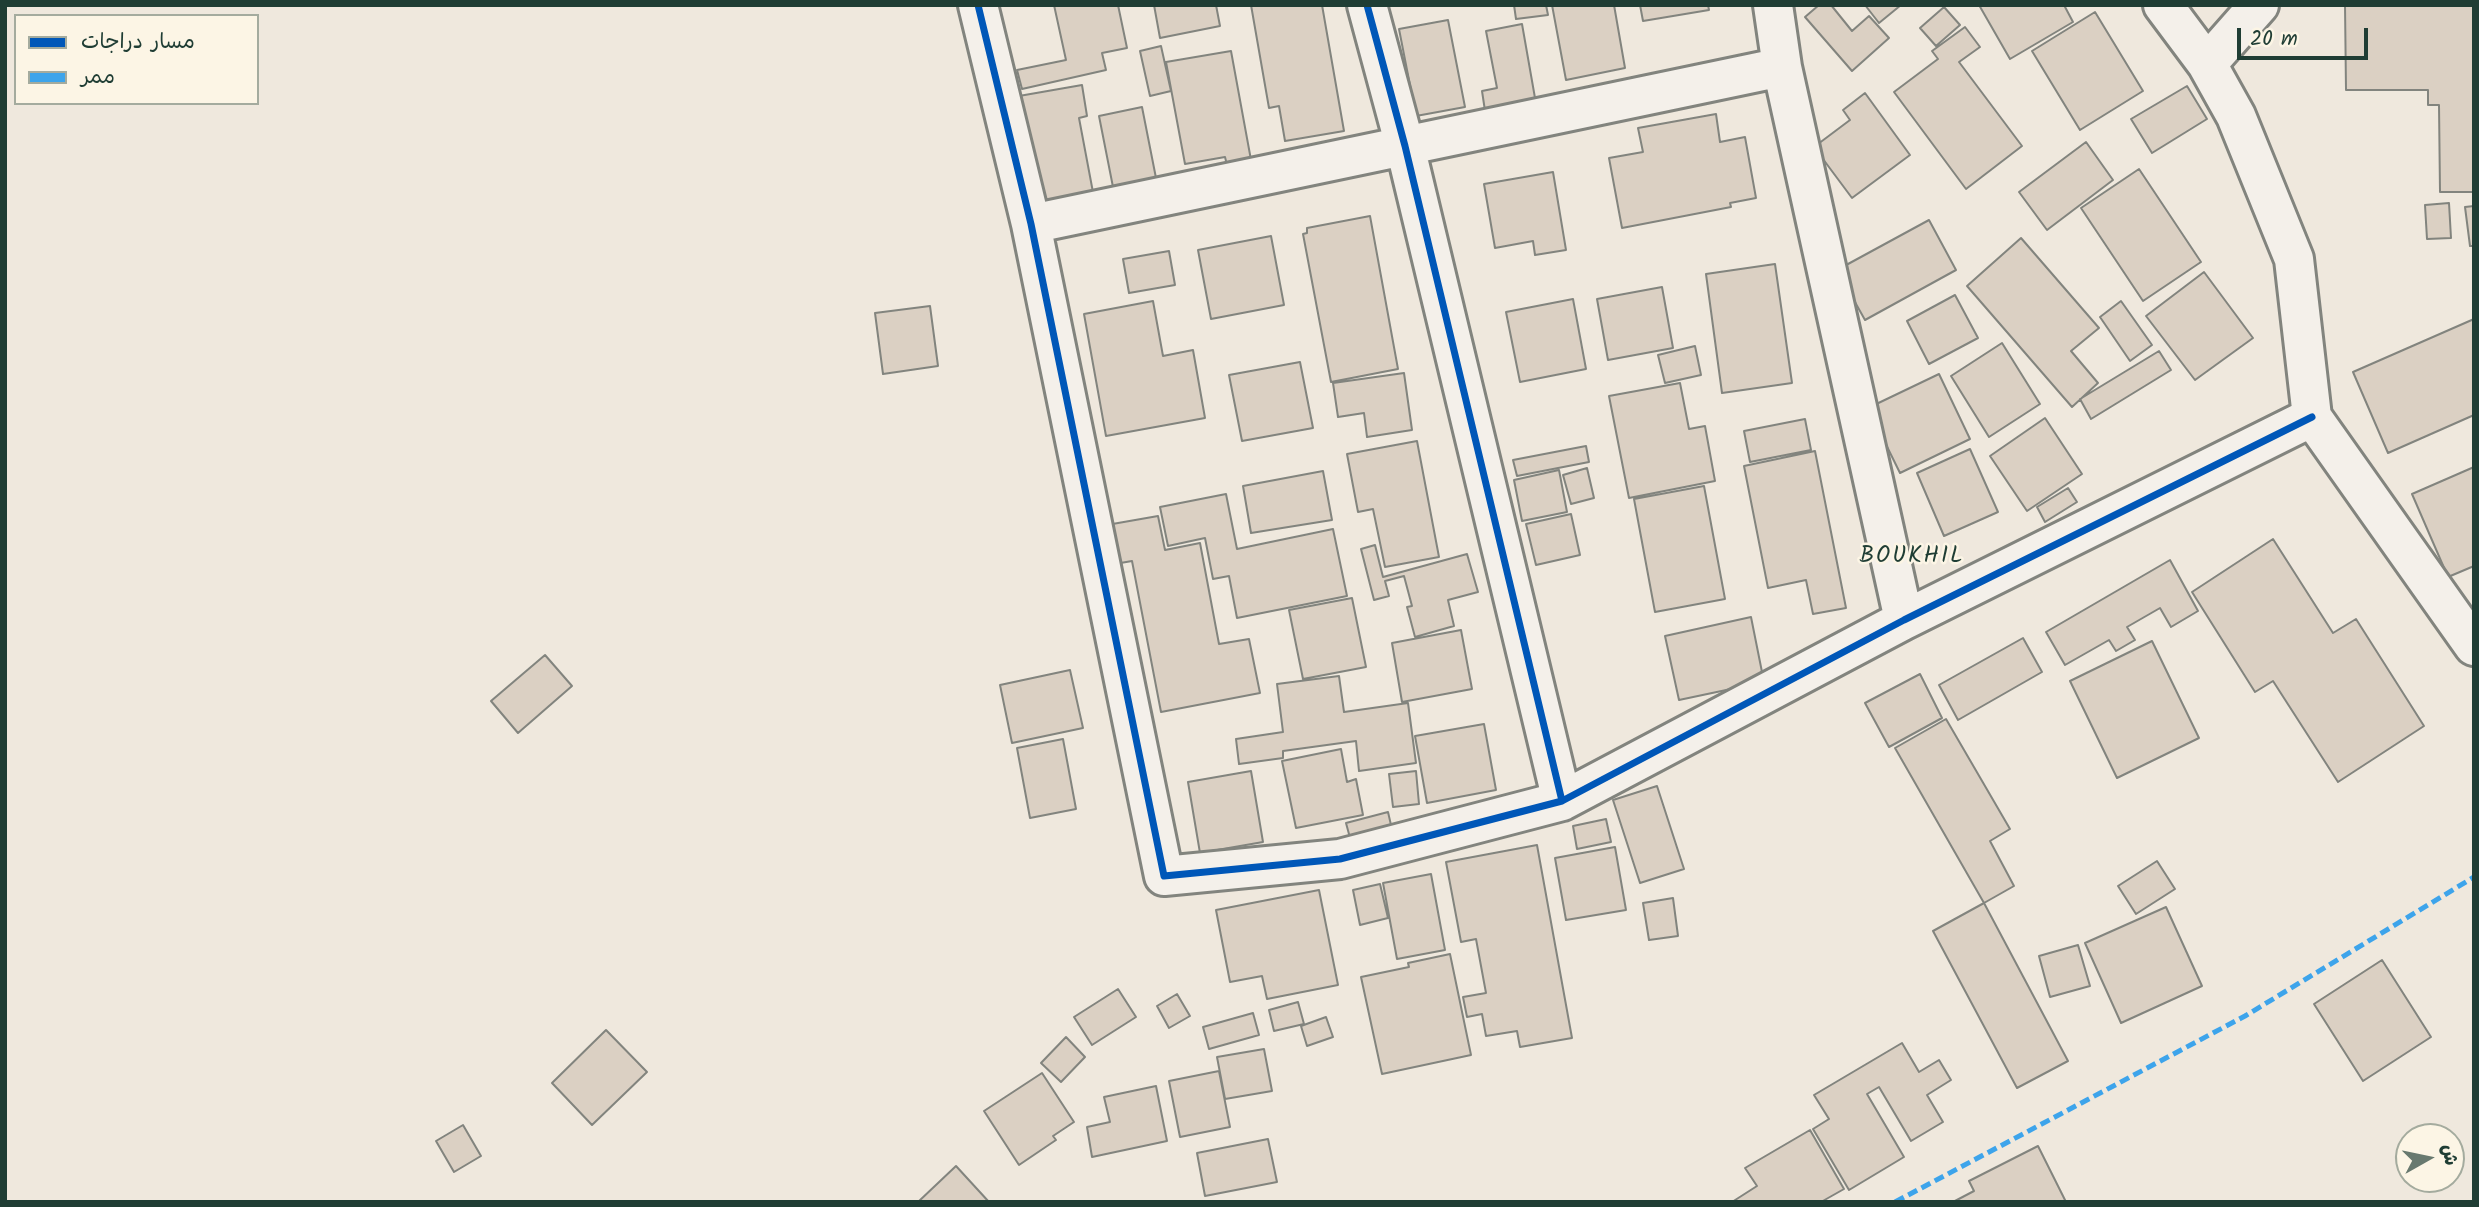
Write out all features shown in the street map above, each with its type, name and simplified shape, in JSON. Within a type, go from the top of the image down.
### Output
[{"type":"street","points":[[978,5],[1031,224],[1164,876],[1340,859],[1562,801],[1904,620],[2312,417]]},
{"type":"street","points":[[1367,5],[1405,146],[1562,801]]},
{"type":"street","points":[[1773,5],[1782,67],[1904,620]]},
{"type":"street","points":[[2163,5],[2207,64],[2236,116],[2294,259],[2312,417],[2474,646]]},
{"type":"street","points":[[2207,64],[2259,5]]},
{"type":"street","points":[[1031,224],[1782,67]]},
{"type":"building","points":[[1054,5],[1118,5],[1127,48],[1102,53],[1106,70],[1022,89],[1017,70],[1066,60]]},
{"type":"building","points":[[1154,5],[1216,5],[1220,26],[1160,38]]},
{"type":"building","points":[[1251,5],[1322,5],[1344,131],[1285,141],[1279,106],[1269,108]]},
{"type":"building","points":[[1514,5],[1546,5],[1548,15],[1516,19]]},
{"type":"building","points":[[1552,5],[1614,5],[1625,68],[1566,80]]},
{"type":"building","points":[[1640,5],[1708,5],[1709,10],[1643,21]]},
{"type":"building","points":[[1819,5],[1831,5],[1852,31],[1869,16],[1889,38],[1852,71],[1805,17]]},
{"type":"building","points":[[1865,5],[1901,5],[1879,23]]},
{"type":"building","points":[[1979,5],[2064,5],[2073,22],[2010,59]]},
{"type":"building","points":[[2345,5],[2474,5],[2474,192],[2440,192],[2439,105],[2428,105],[2428,90],[2346,90]]},
{"type":"building","points":[[1944,7],[1960,25],[1936,46],[1920,28]]},
{"type":"building","points":[[2095,12],[2143,91],[2080,130],[2032,51]]},
{"type":"building","points":[[1448,20],[1465,107],[1416,116],[1399,29]]},
{"type":"building","points":[[1522,24],[1538,115],[1487,124],[1482,91],[1497,88],[1486,31]]},
{"type":"building","points":[[1965,27],[1980,47],[1959,62],[2022,146],[1966,189],[1894,92],[1938,59],[1932,51]]},
{"type":"building","points":[[1161,46],[1171,91],[1150,96],[1140,51]]},
{"type":"building","points":[[1231,51],[1251,160],[1227,165],[1225,157],[1185,164],[1166,62]]},
{"type":"building","points":[[1082,85],[1087,116],[1079,118],[1095,203],[1042,214],[1019,96]]},
{"type":"building","points":[[2187,86],[2207,119],[2152,153],[2131,119]]},
{"type":"building","points":[[1865,93],[1910,155],[1852,198],[1814,147],[1850,120],[1843,110]]},
{"type":"building","points":[[1142,107],[1156,178],[1113,187],[1099,116]]},
{"type":"building","points":[[1716,114],[1720,142],[1745,137],[1756,198],[1730,203],[1731,207],[1622,228],[1609,158],[1643,152],[1638,128]]},
{"type":"building","points":[[2086,142],[2113,180],[2047,230],[2019,192]]},
{"type":"building","points":[[2139,169],[2201,262],[2143,301],[2081,208]]},
{"type":"building","points":[[1553,172],[1566,250],[1535,255],[1533,241],[1495,248],[1484,184]]},
{"type":"building","points":[[2449,203],[2451,238],[2427,239],[2425,205]]},
{"type":"building","points":[[2474,206],[2474,246],[2470,246],[2465,207]]},
{"type":"building","points":[[1370,216],[1398,369],[1331,382],[1303,234],[1307,233],[1307,228]]},
{"type":"building","points":[[1929,220],[1956,270],[1865,320],[1837,270]]},
{"type":"building","points":[[1271,236],[1284,305],[1211,319],[1198,250]]},
{"type":"building","points":[[2021,238],[2099,328],[2071,351],[2098,383],[2072,407],[1967,286]]},
{"type":"building","points":[[1169,251],[1175,285],[1129,293],[1123,259]]},
{"type":"building","points":[[1775,264],[1792,383],[1722,393],[1706,274]]},
{"type":"building","points":[[2204,272],[2253,338],[2195,380],[2146,316]]},
{"type":"building","points":[[1662,287],[1673,348],[1608,360],[1597,299]]},
{"type":"building","points":[[1955,295],[1978,338],[1929,364],[1907,321]]},
{"type":"building","points":[[1573,299],[1586,369],[1520,382],[1506,312]]},
{"type":"building","points":[[1153,301],[1163,356],[1193,350],[1205,418],[1106,436],[1084,314]]},
{"type":"building","points":[[2121,301],[2152,345],[2130,361],[2100,317]]},
{"type":"building","points":[[930,306],[938,366],[883,374],[875,313]]},
{"type":"building","points":[[2474,319],[2474,415],[2388,453],[2353,372]]},
{"type":"building","points":[[2002,343],[2040,404],[1989,437],[1951,376]]},
{"type":"building","points":[[1695,346],[1701,375],[1665,383],[1658,355]]},
{"type":"building","points":[[2159,351],[2171,370],[2091,419],[2080,399]]},
{"type":"building","points":[[1300,362],[1313,428],[1242,441],[1229,375]]},
{"type":"building","points":[[1404,373],[1412,430],[1367,437],[1364,413],[1338,417],[1333,383]]},
{"type":"building","points":[[1939,374],[1970,439],[1900,473],[1868,408]]},
{"type":"building","points":[[1680,383],[1689,429],[1705,426],[1715,481],[1629,498],[1609,396]]},
{"type":"building","points":[[2045,418],[2082,474],[2027,511],[1990,456]]},
{"type":"building","points":[[1805,419],[1811,450],[1750,462],[1744,431]]},
{"type":"building","points":[[1417,441],[1439,557],[1385,567],[1373,509],[1358,512],[1347,454]]},
{"type":"building","points":[[1586,446],[1589,462],[1517,476],[1513,460]]},
{"type":"building","points":[[1970,449],[1998,512],[1944,536],[1917,473]]},
{"type":"building","points":[[1815,451],[1846,608],[1813,614],[1806,580],[1768,588],[1744,466]]},
{"type":"building","points":[[2474,467],[2474,566],[2448,577],[2412,494]]},
{"type":"building","points":[[1587,468],[1594,498],[1571,504],[1563,475]]},
{"type":"building","points":[[1559,470],[1567,512],[1522,521],[1514,480]]},
{"type":"building","points":[[1323,471],[1332,520],[1251,533],[1243,486]]},
{"type":"building","points":[[1704,486],[1725,599],[1655,612],[1634,499]]},
{"type":"building","points":[[2068,488],[2077,502],[2045,522],[2037,507]]},
{"type":"building","points":[[1226,494],[1237,549],[1333,529],[1347,596],[1237,618],[1229,576],[1213,579],[1205,538],[1168,546],[1160,507]]},
{"type":"building","points":[[1571,514],[1580,555],[1536,565],[1526,524]]},
{"type":"building","points":[[1158,516],[1165,550],[1200,543],[1219,644],[1249,639],[1260,693],[1161,712],[1132,561],[1109,565],[1101,526]]},
{"type":"building","points":[[2273,539],[2333,633],[2356,619],[2424,726],[2338,782],[2273,681],[2255,692],[2192,592]]},
{"type":"building","points":[[1375,545],[1383,577],[1467,554],[1478,592],[1448,600],[1454,626],[1415,637],[1407,607],[1412,606],[1404,576],[1385,581],[1389,596],[1374,600],[1361,549]]},
{"type":"building","points":[[2170,560],[2198,611],[2171,627],[2160,608],[2127,627],[2135,640],[2116,651],[2109,640],[2065,665],[2046,632]]},
{"type":"building","points":[[1352,598],[1366,667],[1303,679],[1289,610]]},
{"type":"building","points":[[1751,617],[1764,682],[1679,700],[1665,636]]},
{"type":"building","points":[[1461,630],[1472,689],[1402,702],[1392,643]]},
{"type":"building","points":[[2023,638],[2042,672],[1958,720],[1939,685]]},
{"type":"building","points":[[2152,641],[2199,738],[2117,778],[2070,681]]},
{"type":"building","points":[[545,655],[572,686],[518,733],[491,701]]},
{"type":"building","points":[[1070,670],[1083,728],[1012,743],[1000,685]]},
{"type":"building","points":[[1920,674],[1942,718],[1889,747],[1865,703]]},
{"type":"building","points":[[1339,676],[1344,712],[1408,703],[1416,763],[1359,771],[1356,741],[1283,751],[1283,758],[1239,764],[1236,739],[1283,732],[1277,684]]},
{"type":"building","points":[[1946,719],[2010,829],[1990,841],[2014,886],[1984,903],[1895,748]]},
{"type":"building","points":[[1484,724],[1496,790],[1427,803],[1415,736]]},
{"type":"building","points":[[1063,739],[1076,809],[1030,818],[1017,748]]},
{"type":"building","points":[[1341,749],[1347,782],[1356,779],[1363,815],[1296,828],[1282,761]]},
{"type":"building","points":[[1251,771],[1263,842],[1200,853],[1188,782]]},
{"type":"building","points":[[1416,771],[1419,804],[1393,807],[1389,774]]},
{"type":"building","points":[[1657,786],[1684,869],[1640,883],[1613,800]]},
{"type":"building","points":[[1388,812],[1394,838],[1353,849],[1346,823]]},
{"type":"building","points":[[1606,819],[1611,842],[1577,849],[1573,826]]},
{"type":"building","points":[[1537,845],[1572,1038],[1520,1047],[1517,1031],[1486,1036],[1482,1014],[1467,1017],[1463,997],[1486,993],[1476,939],[1461,942],[1446,862]]},
{"type":"building","points":[[1615,847],[1626,910],[1566,920],[1555,858]]},
{"type":"building","points":[[2157,861],[2175,889],[2136,914],[2118,886]]},
{"type":"building","points":[[1431,874],[1445,950],[1397,959],[1383,883]]},
{"type":"building","points":[[1380,884],[1388,918],[1360,925],[1353,890]]},
{"type":"building","points":[[1319,890],[1338,985],[1267,999],[1262,976],[1230,982],[1216,910]]},
{"type":"building","points":[[1673,898],[1678,936],[1649,940],[1643,903]]},
{"type":"building","points":[[1984,903],[2068,1061],[2017,1088],[1933,931]]},
{"type":"building","points":[[2166,907],[2202,986],[2121,1023],[2085,943]]},
{"type":"building","points":[[2078,945],[2090,986],[2050,997],[2039,956]]},
{"type":"building","points":[[1450,954],[1471,1055],[1382,1074],[1361,977],[1409,967],[1408,963]]},
{"type":"building","points":[[2382,960],[2431,1037],[2363,1081],[2314,1004]]},
{"type":"building","points":[[1118,989],[1136,1017],[1092,1045],[1074,1017]]},
{"type":"building","points":[[1177,994],[1190,1016],[1169,1028],[1157,1006]]},
{"type":"building","points":[[1298,1002],[1304,1024],[1274,1031],[1269,1010]]},
{"type":"building","points":[[1253,1013],[1259,1035],[1209,1049],[1203,1027]]},
{"type":"building","points":[[1326,1017],[1333,1037],[1307,1046],[1301,1026]]},
{"type":"building","points":[[606,1030],[647,1072],[592,1125],[552,1083]]},
{"type":"building","points":[[1066,1037],[1085,1057],[1061,1082],[1041,1063]]},
{"type":"building","points":[[1902,1043],[1919,1072],[1939,1060],[1951,1080],[1927,1095],[1943,1122],[1911,1141],[1879,1087],[1867,1094],[1904,1157],[1849,1190],[1813,1129],[1829,1119],[1814,1095]]},
{"type":"building","points":[[1264,1049],[1272,1091],[1225,1099],[1217,1057]]},
{"type":"building","points":[[1219,1071],[1230,1127],[1180,1137],[1169,1081]]},
{"type":"building","points":[[1042,1073],[1074,1122],[1053,1136],[1056,1140],[1019,1165],[984,1111]]},
{"type":"building","points":[[1156,1086],[1167,1141],[1092,1157],[1087,1127],[1110,1122],[1104,1097]]},
{"type":"building","points":[[463,1125],[481,1156],[454,1172],[436,1141]]},
{"type":"building","points":[[1810,1130],[1844,1189],[1821,1202],[1732,1202],[1757,1186],[1745,1168]]},
{"type":"building","points":[[1268,1139],[1277,1182],[1205,1196],[1197,1153]]},
{"type":"building","points":[[2038,1146],[2066,1202],[1953,1202],[1974,1191],[1969,1181]]},
{"type":"building","points":[[956,1166],[989,1202],[918,1202]]},
{"type":"marked path","points":[[1895,1202],[2245,1016],[2474,877]]},
{"type":"cycle path","points":[[978,5],[1031,224],[1164,876],[1340,859],[1562,801],[1405,146],[1367,5]]},
{"type":"cycle path","points":[[1562,801],[1904,620],[2312,417]]},
{"type":"district","name":"BOUKHIL","points":[[1912,558]]}]
